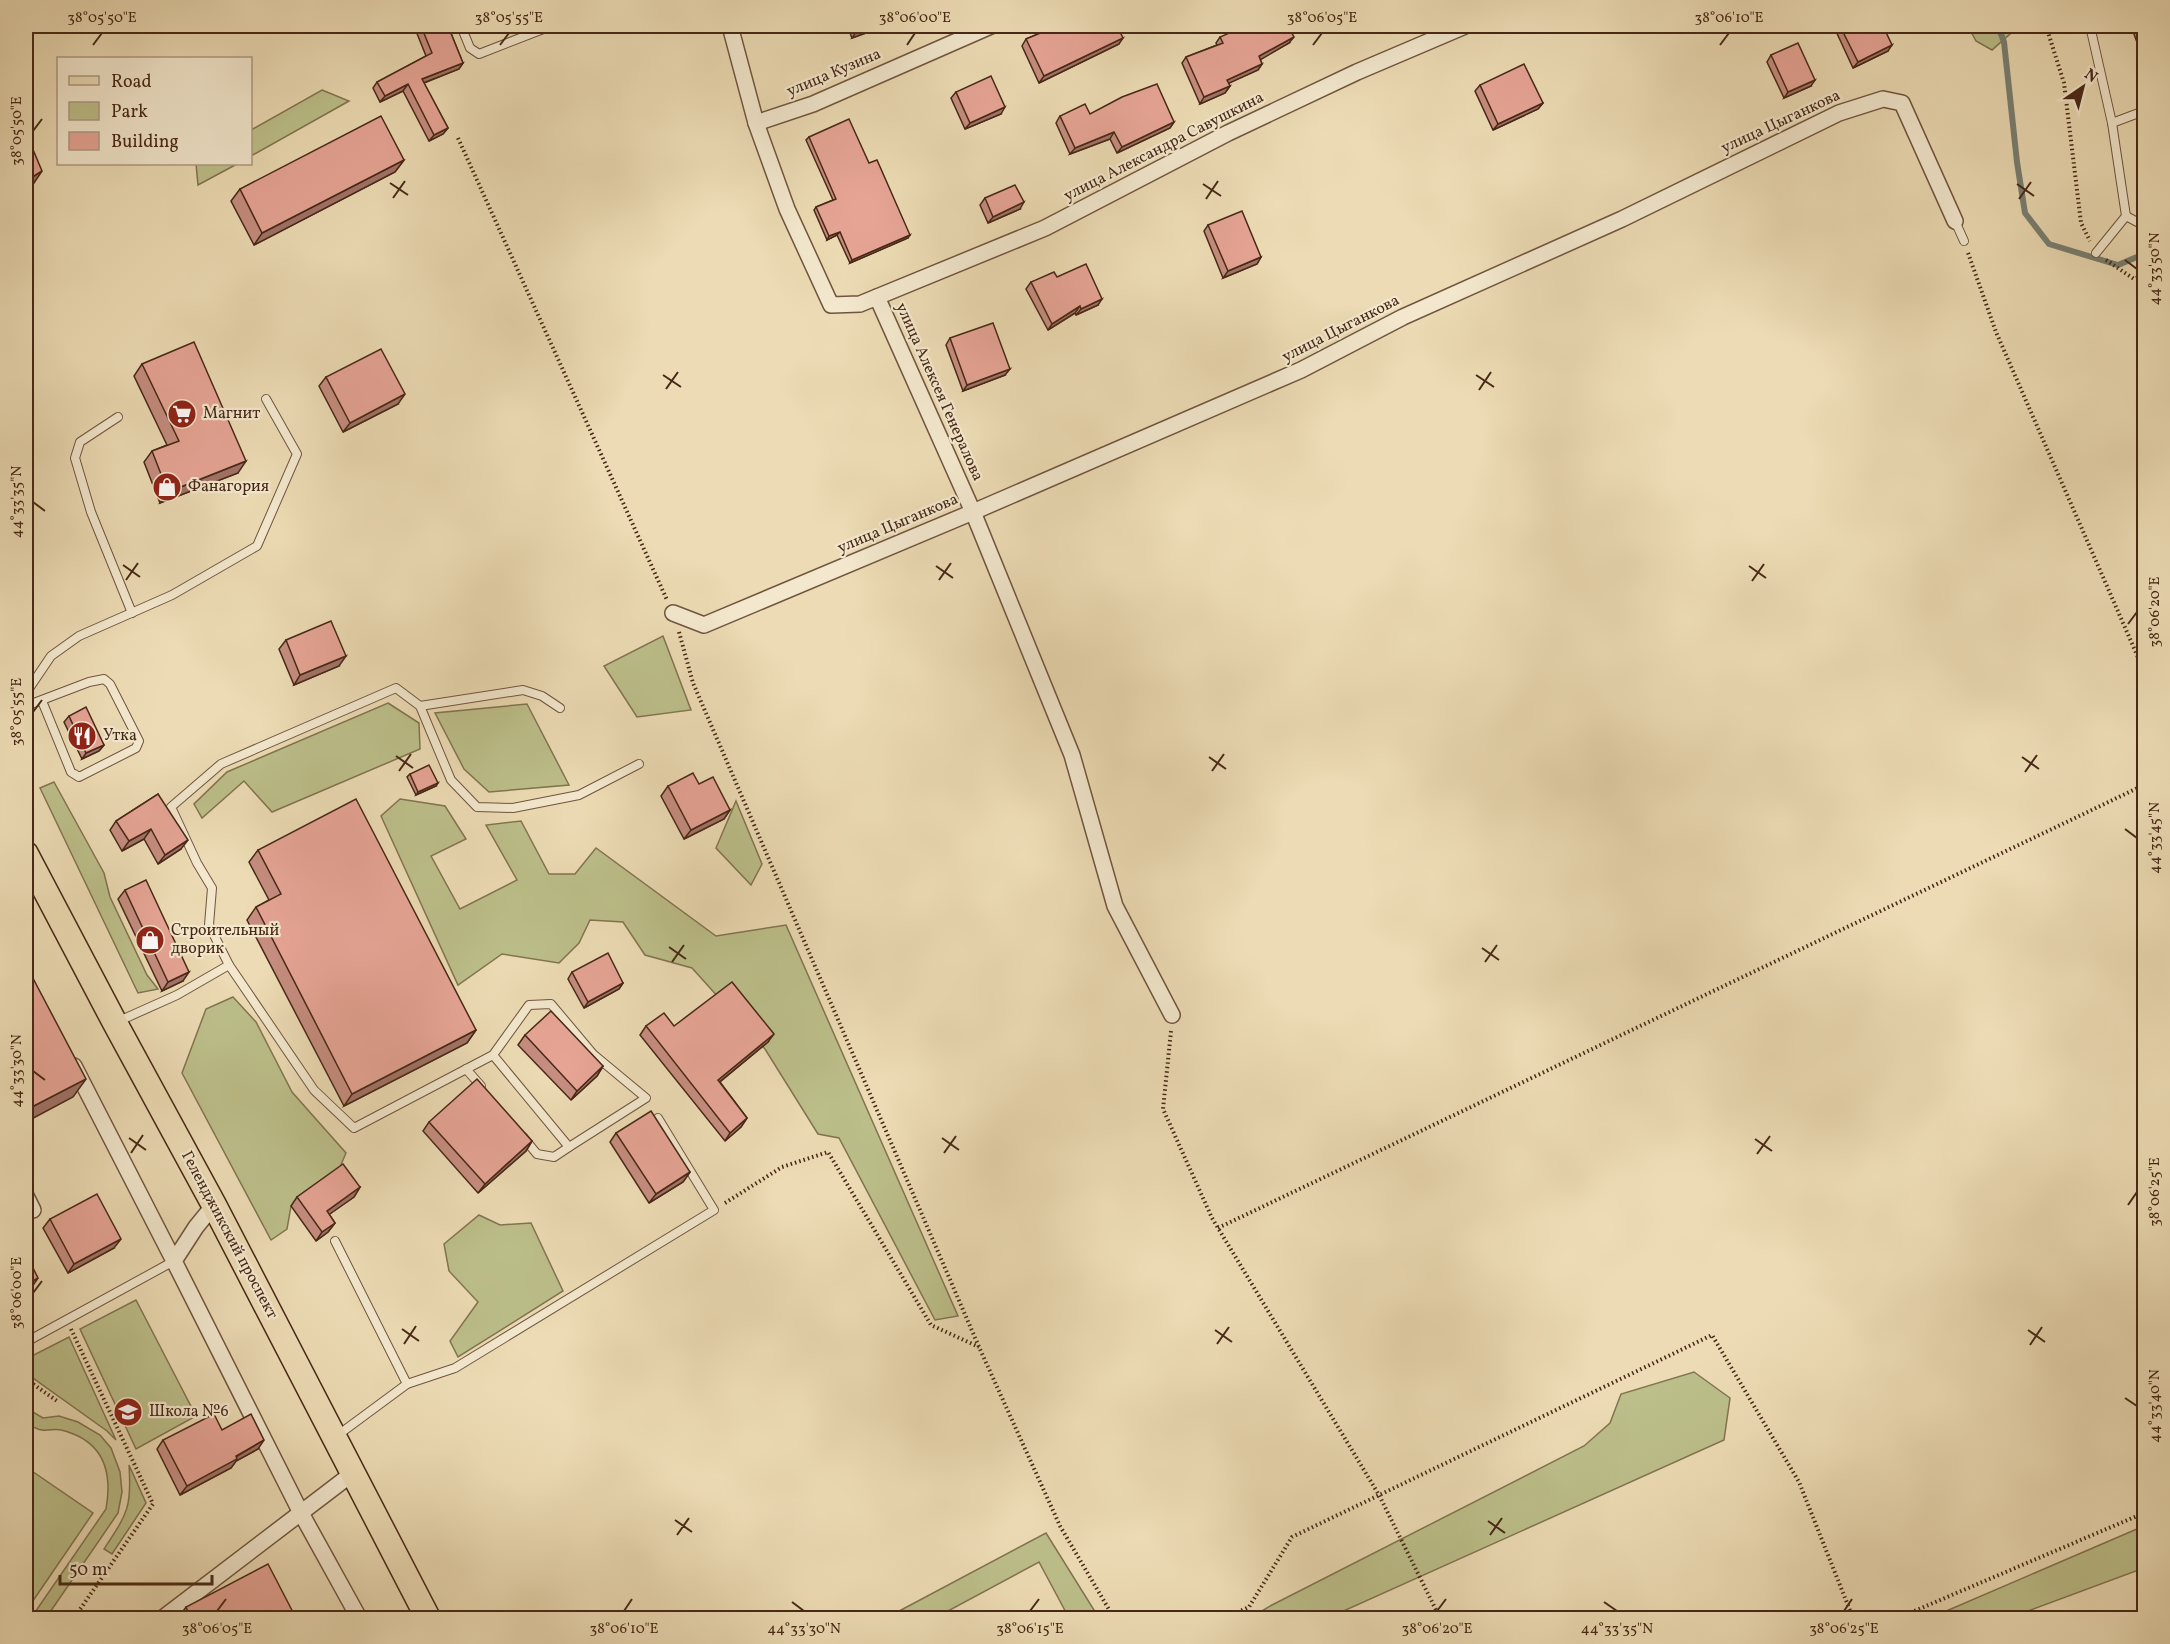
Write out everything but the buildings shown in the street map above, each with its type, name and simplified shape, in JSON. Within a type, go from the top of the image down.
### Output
[{"type":"main road","name":"Геленджикский проспект","points":[[26,854],[214,1205],[428,1618]]},
{"type":"street","name":"улица Алексея Генералова","points":[[730,26],[756,123],[787,208],[831,305],[860,304],[877,297],[973,512],[1072,755],[1115,906],[1172,1015]]},
{"type":"street","name":"улица Кузина","points":[[756,123],[813,104],[990,26]]},
{"type":"street","name":"улица Александра Савушкина","points":[[877,297],[1045,228],[1228,133],[1357,72],[1465,26]]},
{"type":"street","name":"улица Цыганкова","points":[[673,613],[704,625],[973,512],[1301,370],[1403,317],[1622,219],[1839,113],[1883,99],[1902,103],[1955,221]]},
{"type":"street","points":[[68,1053],[301,1513],[359,1618]]},
{"type":"street","points":[[26,1196],[33,1210]]},
{"type":"street","points":[[174,1261],[196,1227],[214,1205]]},
{"type":"street","points":[[163,1618],[353,1473]]},
{"type":"lane","points":[[461,26],[470,48],[479,54],[551,26]]},
{"type":"lane","points":[[2090,26],[2112,123],[2126,216],[2097,254]]},
{"type":"lane","points":[[2112,123],[2145,111]]},
{"type":"lane","points":[[2126,216],[2140,224],[2145,222]]},
{"type":"lane","points":[[1955,221],[1964,241]]},
{"type":"lane","points":[[26,693],[51,656],[79,636],[171,595],[257,546],[297,454],[266,399]]},
{"type":"lane","points":[[118,417],[80,442],[75,458],[91,512],[132,613]]},
{"type":"lane","points":[[26,706],[89,682],[104,679],[110,684],[139,741],[136,748],[80,777],[71,772],[42,701]]},
{"type":"lane","points":[[516,1129],[537,1154],[554,1156],[646,1098],[593,1054],[551,1004],[529,1005],[493,1055],[354,1128],[314,1090],[229,965],[209,925],[212,888],[171,807],[221,764],[396,688],[420,706],[451,780],[477,807],[513,808],[579,795],[639,764]]},
{"type":"lane","points":[[420,706],[523,690],[543,696],[560,708]]},
{"type":"lane","points":[[115,1023],[177,995],[229,965]]},
{"type":"lane","points":[[493,1055],[569,1146]]},
{"type":"lane","points":[[466,1069],[487,1095]]},
{"type":"lane","points":[[334,1438],[407,1384],[455,1368],[714,1210],[658,1118]]},
{"type":"lane","points":[[334,1241],[407,1384]]},
{"type":"lane","points":[[26,1342],[174,1261]]},
{"type":"path","points":[[2046,26],[2064,83],[2081,223],[2097,254],[2134,279],[2145,275]]},
{"type":"path","points":[[458,138],[673,613],[693,683],[979,1347],[1060,1527],[1114,1618]]},
{"type":"path","points":[[1964,241],[1996,332],[2145,671]]},
{"type":"path","points":[[1218,1228],[2145,785]]},
{"type":"path","points":[[1172,1015],[1163,1109],[1218,1228],[1379,1495],[1440,1618]]},
{"type":"path","points":[[714,1210],[782,1167],[828,1152],[931,1325],[979,1347]]},
{"type":"path","points":[[67,1321],[153,1504],[74,1618]]},
{"type":"path","points":[[1225,1618],[1249,1607],[1292,1537],[1712,1335],[1799,1482],[1853,1618]]},
{"type":"path","points":[[26,1379],[57,1401]]},
{"type":"path","points":[[1898,1618],[2145,1513]]},
{"type":"green space","points":[[1968,26],[2019,26],[1992,50],[1976,41]]},
{"type":"green space","points":[[322,90],[349,101],[252,155],[252,129]]},
{"type":"green space","points":[[196,165],[235,165],[198,185]]},
{"type":"green space","points":[[663,636],[691,710],[637,717],[604,666]]},
{"type":"green space","points":[[388,703],[419,723],[420,749],[272,812],[244,781],[202,818],[194,804],[227,772]]},
{"type":"green space","points":[[527,704],[569,785],[489,792],[464,769],[435,713]]},
{"type":"green space","points":[[54,782],[104,873],[110,897],[147,975],[158,989],[138,993],[40,788]]},
{"type":"green space","points":[[400,799],[445,806],[466,839],[431,856],[460,909],[517,880],[486,825],[521,821],[549,874],[575,874],[596,848],[716,936],[786,925],[958,1316],[935,1320],[839,1138],[818,1134],[765,1049],[692,968],[645,955],[623,922],[590,920],[579,943],[559,963],[502,954],[458,985],[381,816]]},
{"type":"green space","points":[[736,801],[762,864],[751,885],[716,848]]},
{"type":"green space","points":[[233,997],[256,1022],[292,1092],[346,1153],[337,1174],[291,1206],[287,1229],[271,1240],[182,1073],[206,1009]]},
{"type":"green space","points":[[479,1215],[500,1225],[531,1223],[563,1291],[458,1357],[450,1341],[478,1302],[449,1271],[444,1244]]},
{"type":"green space","points":[[136,1300],[196,1416],[136,1449],[80,1329]]},
{"type":"green space","points":[[69,1337],[116,1440],[107,1431],[26,1373],[26,1359]]},
{"type":"green space","points":[[1694,1372],[1730,1398],[1724,1440],[1328,1618],[1250,1618],[1584,1446],[1610,1423],[1621,1394]]},
{"type":"green space","points":[[26,1408],[43,1418],[59,1416],[78,1422],[100,1435],[111,1448],[120,1472],[122,1492],[118,1513],[46,1618],[31,1618],[106,1509],[108,1482],[102,1459],[95,1449],[75,1435],[56,1429],[42,1430],[34,1427],[26,1422]]},
{"type":"green space","points":[[129,1465],[146,1503],[112,1554],[104,1549],[126,1510],[130,1491]]},
{"type":"green space","points":[[26,1467],[93,1513],[26,1611]]},
{"type":"green space","points":[[2144,1526],[2144,1568],[2009,1618],[1930,1618]]},
{"type":"green space","points":[[1046,1533],[1099,1618],[1069,1618],[1039,1562],[935,1618],[886,1618]]},
{"type":"waterway","points":[[1998,26],[2004,42],[2025,213],[2049,244],[2118,265],[2144,254]]},
{"type":"place","name":"Магнит","points":[[182,414]]},
{"type":"place","name":"Фанагория","points":[[167,487]]},
{"type":"place","name":"Утка","points":[[82,736]]},
{"type":"place","name":"Строительный дворик","points":[[150,940]]},
{"type":"place","name":"Школа №6","points":[[128,1412]]}]
